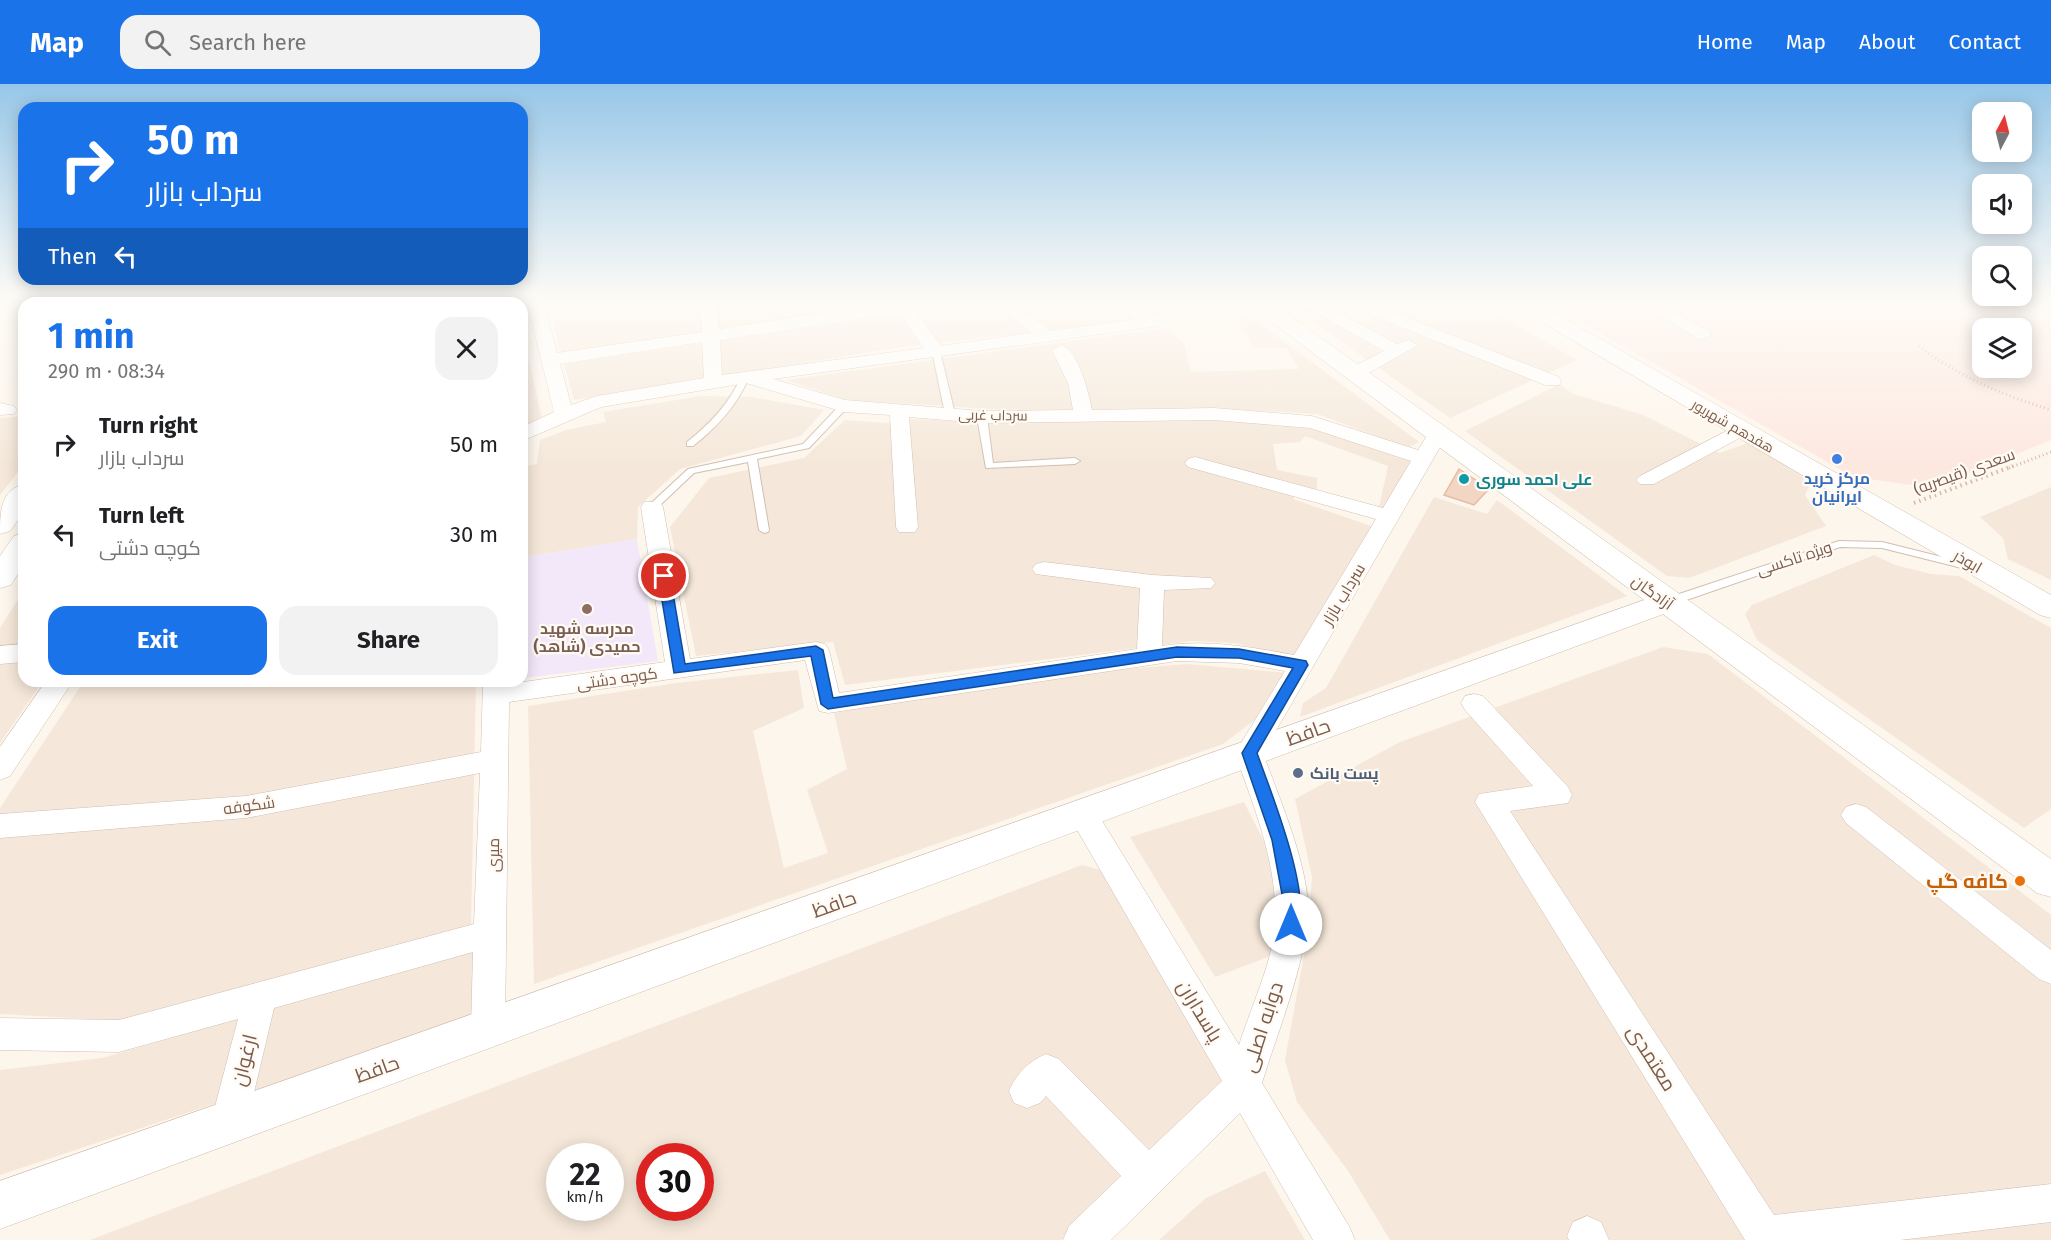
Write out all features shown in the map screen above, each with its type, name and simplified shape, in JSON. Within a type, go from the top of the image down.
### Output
[{"type":"main road","name":"آزادگان","points":[[1328,356],[1667,602],[2047,872]]},
{"type":"main road","name":"هفدهم شهریور","points":[[1611,356],[1886,513]]},
{"type":"main road","points":[[0,525],[18,500]]},
{"type":"main road","name":"ابوذر","points":[[1886,513],[2051,608]]},
{"type":"main road","points":[[9,573],[18,554]]},
{"type":"street","points":[[549,356],[564,414]]},
{"type":"street","points":[[550,360],[578,356]]},
{"type":"street","points":[[711,356],[712,382]]},
{"type":"street","points":[[745,377],[900,356]]},
{"type":"street","points":[[1064,356],[1077,383],[1084,416]]},
{"type":"street","points":[[1353,374],[1388,356]]},
{"type":"street","points":[[1487,356],[1552,381]]},
{"type":"street","name":"سرداب غربی","points":[[528,432],[564,414],[597,402],[745,377],[843,406],[981,417],[1214,414],[1312,422],[1424,458]]},
{"type":"street","points":[[899,410],[907,527]]},
{"type":"street","points":[[1647,480],[1740,430]]},
{"type":"street","name":"سرداب بازار","points":[[1249,753],[1437,435]]},
{"type":"street","points":[[1195,463],[1389,516]]},
{"type":"street","points":[[652,507],[679,669]]},
{"type":"street","points":[[1044,569],[1152,582],[1203,583]]},
{"type":"street","points":[[1149,654],[1152,582]]},
{"type":"street","name":"حافظ","points":[[0,1205],[1667,602]]},
{"type":"street","name":"کوچه دشتی","points":[[528,685],[679,669],[816,650],[828,704],[1149,654],[1209,651],[1302,665]]},
{"type":"street","points":[[0,655],[18,654]]},
{"type":"street","points":[[0,769],[56,687]]},
{"type":"street","name":"میری","points":[[488,1029],[496,688]]},
{"type":"street","name":"معتمدی","points":[[1474,703],[1558,795],[1489,802],[1765,1236],[2051,1203]]},
{"type":"street","name":"دوآبه اصلی","points":[[1083,1240],[1243,1085],[1289,942],[1292,905],[1280,840],[1249,753]]},
{"type":"street","name":"شکوفه","points":[[0,825],[246,807],[495,760]]},
{"type":"street","name":"پاسداران","points":[[1083,814],[1335,1240]]},
{"type":"street","points":[[1856,815],[2051,969]]},
{"type":"street","points":[[0,1034],[119,1036],[491,933]]},
{"type":"street","name":"ارغوان","points":[[229,1122],[260,997]]},
{"type":"street","points":[[1027,1091],[1046,1071],[1147,1176]]},
{"type":"lane","points":[[937,356],[950,414]]},
{"type":"lane","points":[[690,444],[713,426],[739,393],[745,377]]},
{"type":"lane","points":[[652,507],[691,471],[807,446],[843,406]]},
{"type":"lane","points":[[981,417],[989,466],[1075,461]]},
{"type":"lane","points":[[752,457],[764,530]]},
{"type":"lane","name":"ویژه تاکسی","points":[[1667,602],[1839,544],[1882,545],[1930,555],[1995,576]]},
{"type":"path","points":[[1933,356],[1958,374],[2000,393],[2051,410]]},
{"type":"path","name":"سعدی (قیصریه)","points":[[1886,513],[2051,452]]},
{"type":"shaded area","points":[[528,356],[542,419],[528,426]]},
{"type":"shaded area","points":[[562,356],[846,356],[574,400]]},
{"type":"shaded area","points":[[962,356],[1187,356],[1191,372],[1299,369],[1291,356],[1304,356],[1419,442],[1407,448],[1318,414],[1210,408],[1005,410],[848,400],[785,380]]},
{"type":"shaded area","points":[[1362,356],[1570,356],[1577,360],[1450,418]]},
{"type":"shaded area","points":[[1641,356],[1972,356],[1972,378],[2032,378],[2032,356],[2051,356],[2051,440],[1933,488],[1854,477]]},
{"type":"shaded area","points":[[1560,384],[1571,393],[1643,415],[1719,453],[1748,443],[1811,482],[1805,495],[1826,526],[1689,578],[1667,576],[1465,431]]},
{"type":"shaded area","points":[[701,396],[752,397],[824,410],[801,436],[680,469],[638,507],[637,539],[528,557],[528,466],[537,464],[540,440],[566,430],[606,422],[603,412]]},
{"type":"shaded area","points":[[18,416],[18,472],[0,495],[0,418]]},
{"type":"shaded area","points":[[912,419],[998,423],[1215,420],[1312,428],[1411,462],[1388,515],[1378,512],[1388,466],[1305,436],[1300,442],[1273,444],[1277,470],[1317,478],[1317,489],[1295,488],[1293,499],[1374,527],[1303,659],[1234,643],[1192,641],[845,685],[833,642],[696,656],[670,527],[709,478],[804,458],[845,420],[887,423]]},
{"type":"shaded area","points":[[2051,487],[2051,580],[2008,559],[2003,538],[1980,517]]},
{"type":"shaded area","points":[[1434,497],[1487,514],[1497,500],[1627,596],[1300,717],[1303,703],[1326,688]]},
{"type":"shaded area","name":"مدرسه شهید حمیدی (شاهد)","points":[[637,539],[658,661],[528,678],[528,557]]},
{"type":"shaded area","points":[[1874,555],[1895,565],[1931,574],[1959,576],[2051,628],[2051,809],[2024,828],[1757,640],[1745,614],[1752,605]]},
{"type":"shaded area","points":[[18,600],[18,687],[39,687],[0,743],[0,628]]},
{"type":"shaded area","points":[[1663,647],[1708,654],[2051,915],[2051,1240],[1390,1240],[1348,1171],[1297,1102],[1285,1060],[1308,933],[1312,877],[1295,799],[1400,742]]},
{"type":"shaded area","points":[[1187,664],[1290,673],[1265,712],[1223,744],[534,984],[528,706],[676,683],[798,670],[804,708],[753,731],[784,868],[828,853],[807,790],[847,769],[834,713],[907,699],[1124,669]]},
{"type":"shaded area","points":[[80,687],[476,687],[471,927],[127,1021],[0,1014],[0,808]]},
{"type":"shaded area","points":[[1244,802],[1289,891],[1281,952],[1215,977],[1130,837]]},
{"type":"shaded area","points":[[1082,865],[1105,871],[1230,1077],[1061,1240],[90,1240]]},
{"type":"shaded area","points":[[478,950],[473,1018],[0,1175],[0,1070],[102,1058]]},
{"type":"shaded area","points":[[1265,1171],[1305,1240],[1159,1240],[1206,1198]]},
{"type":"building","name":"علی احمد سوری","points":[[1459,469],[1489,489],[1474,505],[1444,495]]},
{"type":"place","name":"مرکز خرید ایرانیان","points":[[1837,459]]},
{"type":"place","name":"علی احمد سوری","points":[[1464,479]]},
{"type":"place","name":"مدرسه شهید حمیدی (شاهد)","points":[[587,609]]},
{"type":"place","name":"پست بانک","points":[[1298,773]]},
{"type":"place","name":"کافه گپ","points":[[2020,881]]},
{"type":"route","points":[[664,576],[679,669],[816,650],[828,704],[1149,654],[1209,651],[1275,659],[1302,665],[1249,753],[1280,840],[1292,905],[1291,924]]}]
